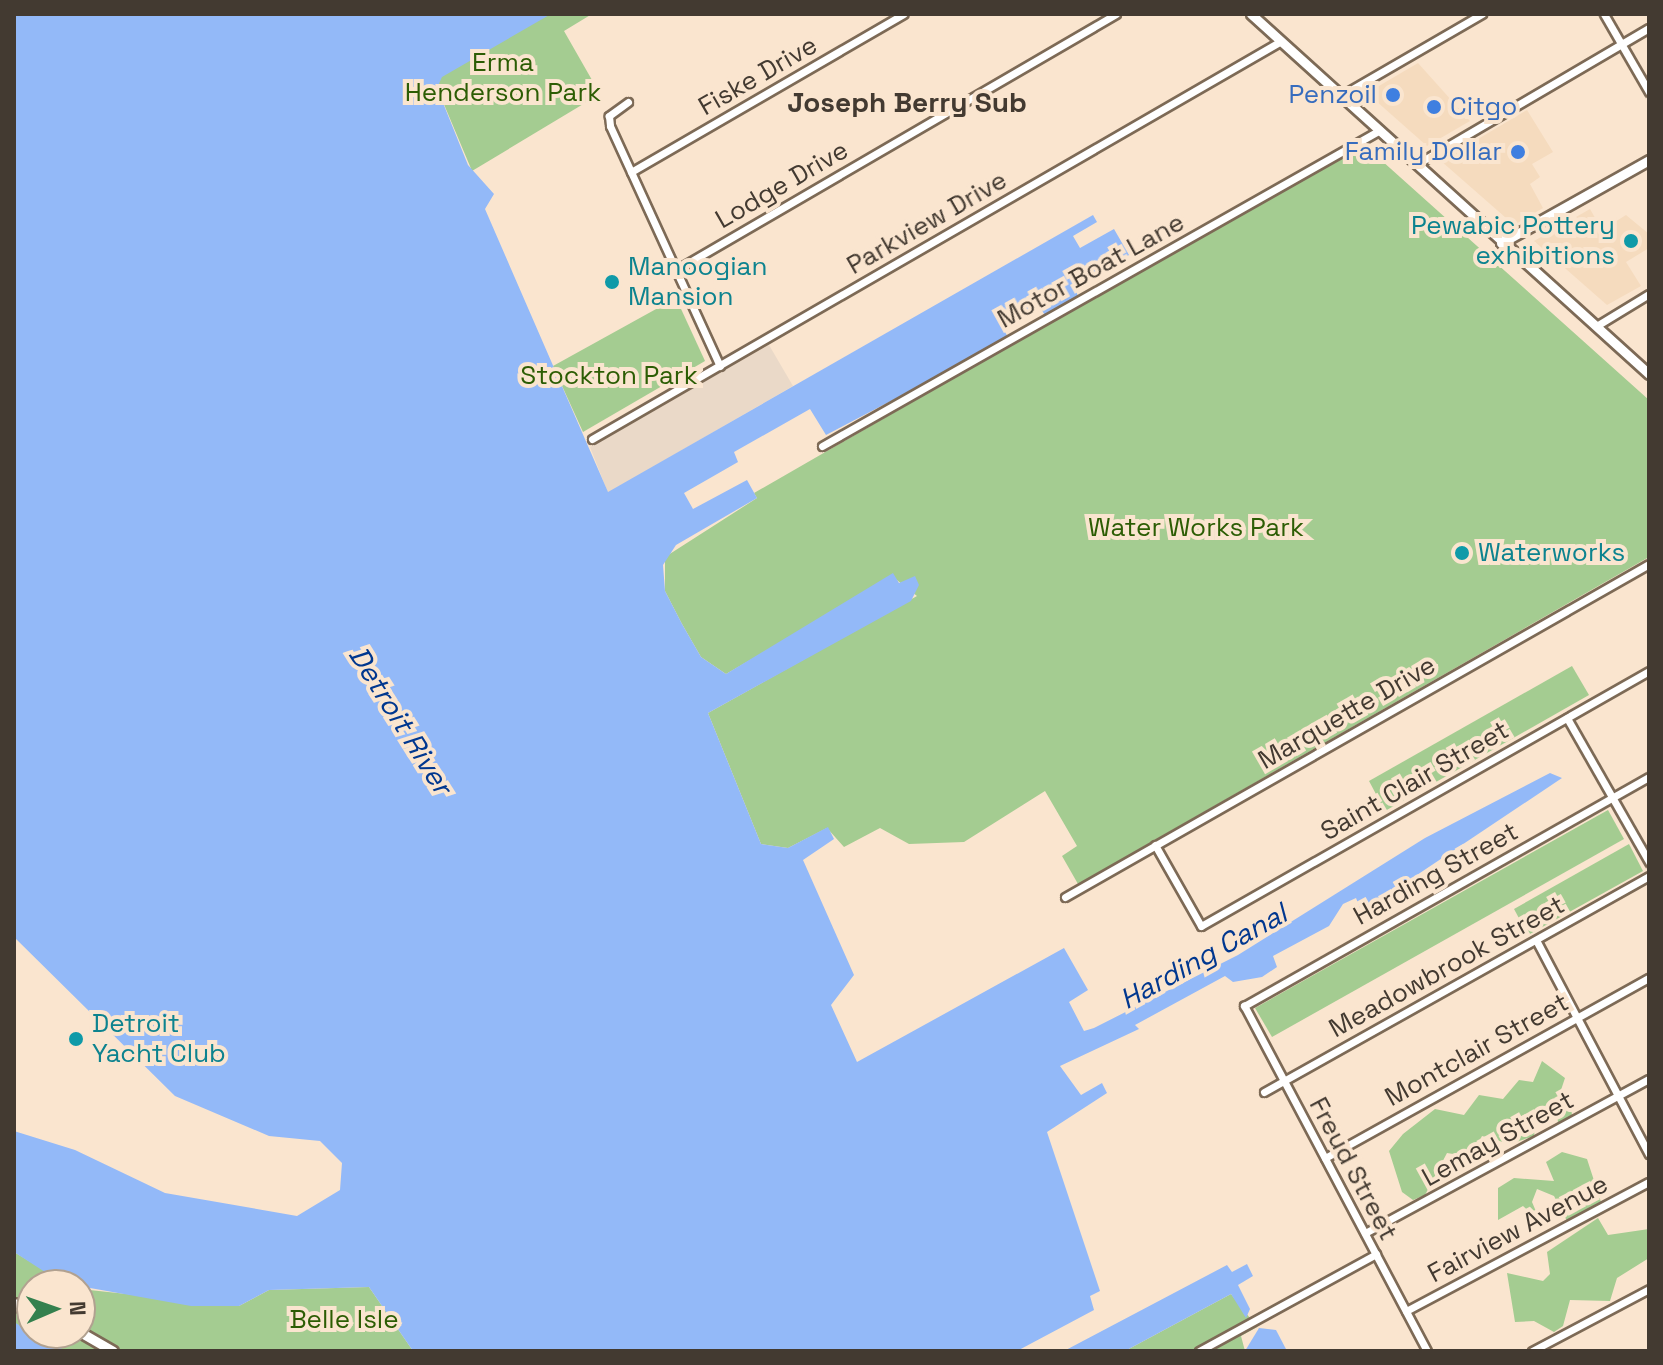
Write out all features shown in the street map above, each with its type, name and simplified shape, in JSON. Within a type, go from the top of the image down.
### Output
[{"type":"main road","points":[[1251,14],[1649,374]]},
{"type":"main road","points":[[1501,243],[1649,160]]},
{"type":"street","name":"Fiske Drive","points":[[631,172],[904,14]]},
{"type":"street","name":"Lodge Drive","points":[[676,270],[1116,14]]},
{"type":"street","points":[[1342,95],[1482,14]]},
{"type":"street","points":[[1604,14],[1649,92]]},
{"type":"street","points":[[1417,164],[1649,28]]},
{"type":"street","name":"Parkview Drive","points":[[592,439],[1281,41]]},
{"type":"street","points":[[628,102],[608,121],[720,366]]},
{"type":"street","name":"Motor Boat Lane","points":[[822,446],[1380,130]]},
{"type":"street","points":[[1598,325],[1649,294]]},
{"type":"street","name":"Marquette Drive","points":[[1065,897],[1649,564]]},
{"type":"street","name":"Saint Clair Street","points":[[1155,845],[1201,926],[1649,671]]},
{"type":"street","points":[[1567,718],[1649,862]]},
{"type":"street","name":"Harding Street","points":[[1244,1006],[1649,777]]},
{"type":"street","name":"Meadowbrook Street","points":[[1264,1092],[1649,876]]},
{"type":"street","points":[[1536,940],[1649,1154]]},
{"type":"street","name":"Montclair Street","points":[[1325,1158],[1649,978]]},
{"type":"street","name":"Freud Street","points":[[1244,1006],[1427,1351]]},
{"type":"street","name":"Lemay Street","points":[[1365,1233],[1649,1079]]},
{"type":"street","name":"Fairview Avenue","points":[[1406,1311],[1649,1182]]},
{"type":"street","points":[[1199,1351],[1376,1254]]},
{"type":"street","points":[[1532,1351],[1649,1289]]},
{"type":"shaded area","points":[[1418,63],[1470,121],[1427,146],[1367,93]]},
{"type":"shaded area","points":[[1527,110],[1553,152],[1532,164],[1540,177],[1530,184],[1543,208],[1514,225],[1441,161]]},
{"type":"shaded area","points":[[1590,209],[1602,230],[1626,215],[1649,234],[1649,248],[1626,262],[1641,286],[1607,305],[1534,241]]},
{"type":"shaded area","points":[[769,345],[793,386],[608,493],[590,447]]},
{"type":"green space","name":"Erma Henderson Park","points":[[406,14],[592,14],[564,31],[600,94],[472,171]]},
{"type":"green space","name":"Water Works Park","points":[[1362,143],[1649,400],[1649,557],[1078,884],[1062,856],[1077,846],[1045,791],[964,842],[909,844],[880,828],[844,847],[827,828],[788,848],[761,844],[708,713],[917,596],[893,577],[726,674],[701,657],[682,624],[665,591],[665,557],[757,498],[754,493]]},
{"type":"green space","name":"Stockton Park","points":[[676,298],[705,361],[583,432],[553,366]]},
{"type":"green space","points":[[1572,666],[1589,695],[1385,811],[1369,781]]},
{"type":"green space","points":[[1608,810],[1624,839],[1272,1037],[1255,1008]]},
{"type":"green space","points":[[1629,844],[1643,871],[1528,935],[1514,909]]},
{"type":"green space","points":[[1542,1061],[1565,1078],[1560,1093],[1570,1096],[1572,1116],[1558,1124],[1557,1109],[1536,1120],[1534,1136],[1510,1144],[1482,1136],[1471,1157],[1447,1153],[1425,1195],[1413,1200],[1402,1192],[1389,1151],[1403,1134],[1435,1109],[1464,1115],[1479,1095],[1503,1099],[1519,1080],[1533,1082]]},
{"type":"green space","points":[[1562,1152],[1587,1159],[1601,1202],[1567,1221],[1554,1196],[1537,1189],[1532,1202],[1540,1221],[1523,1206],[1498,1220],[1498,1188],[1514,1178],[1554,1181],[1546,1162]]},
{"type":"green space","points":[[1598,1218],[1608,1235],[1649,1229],[1649,1258],[1617,1278],[1610,1301],[1570,1300],[1563,1326],[1554,1332],[1534,1321],[1515,1322],[1507,1273],[1543,1281],[1550,1274],[1547,1252]]},
{"type":"green space","name":"Belle Isle","points":[[14,1252],[42,1269],[16,1269],[16,1349],[96,1349],[96,1291],[239,1306],[269,1290],[369,1287],[413,1351],[14,1351]]},
{"type":"green space","points":[[1231,1294],[1257,1327],[1241,1336],[1245,1351],[1125,1351]]},
{"type":"water","name":"Detroit River","points":[[14,14],[551,14],[442,77],[437,88],[468,165],[494,194],[485,209],[608,492],[1093,215],[1097,222],[1073,236],[1080,248],[1114,229],[1129,255],[1074,287],[1079,298],[1046,317],[1038,304],[1001,325],[1009,339],[826,435],[810,409],[734,452],[738,462],[684,493],[693,509],[747,480],[757,498],[676,545],[663,565],[665,591],[701,657],[726,674],[893,573],[899,583],[915,576],[919,585],[911,601],[708,713],[761,844],[788,848],[828,827],[834,839],[803,860],[854,975],[831,1005],[857,1062],[1064,948],[1088,990],[1069,1002],[1084,1031],[1094,1028],[1238,955],[1425,838],[1550,773],[1562,778],[1399,887],[1360,908],[1356,898],[1343,904],[1329,926],[1273,956],[1277,967],[1262,977],[1233,982],[1225,976],[1135,1025],[1139,1029],[1060,1066],[1081,1095],[1102,1083],[1107,1093],[1047,1132],[1100,1291],[1090,1296],[1094,1310],[1017,1351],[413,1351],[369,1287],[269,1290],[239,1306],[191,1306],[96,1289],[96,1269],[40,1269],[14,1252],[14,1131],[75,1150],[165,1193],[297,1216],[340,1190],[342,1163],[320,1141],[269,1136],[175,1096],[14,937]]},
{"type":"water","points":[[1247,1264],[1253,1276],[1238,1285],[1250,1309],[1246,1318],[1231,1294],[1125,1351],[1064,1351],[1227,1265],[1232,1272]]},
{"type":"water","points":[[14,1322],[16,1349],[66,1351],[14,1351]]},
{"type":"water","points":[[1259,1328],[1276,1330],[1287,1351],[1245,1351]]},
{"type":"place","name":"Penzoil","points":[[1393,95]]},
{"type":"place","name":"Citgo","points":[[1434,107]]},
{"type":"place","name":"Family Dollar","points":[[1518,152]]},
{"type":"place","name":"Pewabic Pottery exhibitions","points":[[1631,241]]},
{"type":"place","name":"Manoogian Mansion","points":[[612,282]]},
{"type":"place","name":"Waterworks","points":[[1462,553]]},
{"type":"place","name":"Detroit Yacht Club","points":[[76,1039]]},
{"type":"district","name":"Joseph Berry Sub","points":[[907,102]]},
{"type":"water label","name":"Harding Canal","points":[[1203,956]]}]
